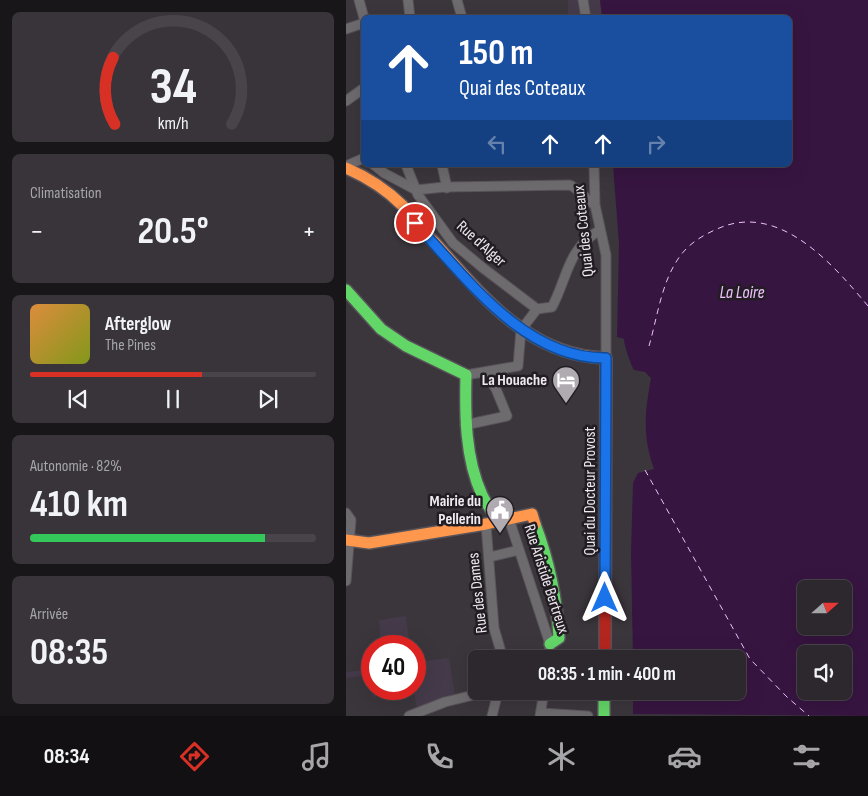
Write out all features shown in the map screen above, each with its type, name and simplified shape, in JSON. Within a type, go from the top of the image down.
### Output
[{"type":"street","points":[[359,0],[363,15]]},
{"type":"street","points":[[408,0],[410,15]]},
{"type":"street","points":[[457,0],[461,15]]},
{"type":"street","points":[[583,0],[586,15]]},
{"type":"street","points":[[346,29],[361,23]]},
{"type":"street","points":[[346,101],[361,90]]},
{"type":"street","points":[[346,167],[361,160]]},
{"type":"street","points":[[346,167],[369,180],[403,206],[415,223],[481,294],[521,330],[553,346],[585,358],[606,358]]},
{"type":"street","points":[[376,167],[416,190],[570,185],[578,188],[595,205]]},
{"type":"street","points":[[407,167],[416,190]]},
{"type":"street","points":[[442,167],[447,188]]},
{"type":"street","name":"Quai des Coteaux","points":[[594,167],[595,205],[606,255],[606,414]]},
{"type":"street","name":"Rue d'Alger","points":[[416,190],[453,243],[482,268],[541,307]]},
{"type":"street","points":[[346,290],[381,329],[406,346],[466,375],[518,366],[521,330],[541,307],[552,307],[572,256],[600,230]]},
{"type":"street","points":[[465,425],[507,416],[496,389],[484,372]]},
{"type":"street","points":[[466,375],[465,425],[481,493],[504,520]]},
{"type":"street","name":"Quai du Docteur Provost","points":[[605,650],[606,414]]},
{"type":"street","points":[[346,513],[350,520],[346,581]]},
{"type":"street","points":[[348,540],[369,543],[486,524],[532,514],[547,554],[559,621],[559,638],[550,644]]},
{"type":"street","name":"Rue Aristide Bertreux","points":[[504,520],[519,550],[550,644],[550,650]]},
{"type":"street","name":"Rue des Dames","points":[[486,524],[494,628],[500,650]]},
{"type":"street","points":[[490,557],[519,550]]},
{"type":"street","points":[[409,716],[445,702],[468,697]]},
{"type":"street","points":[[492,716],[493,700]]},
{"type":"street","points":[[542,700],[540,715],[588,716]]},
{"type":"street","points":[[604,700],[604,716]]},
{"type":"shaded area","points":[[568,0],[600,0],[602,15],[568,15]]},
{"type":"shaded area","points":[[406,616],[409,635],[380,635],[379,620]]},
{"type":"shaded area","points":[[449,658],[455,695],[417,710],[415,700],[426,700],[426,661]]},
{"type":"shaded area","points":[[361,670],[361,676],[346,678],[346,672]]},
{"type":"water","name":"La Loire","points":[[600,0],[868,0],[868,716],[633,714],[633,700],[746,700],[746,650],[633,650],[631,553],[633,483],[638,473],[654,469],[646,434],[647,402],[651,378],[645,372],[634,370],[624,339],[617,337],[619,244],[613,167],[792,167],[792,15],[602,15]]},
{"type":"ferry route","points":[[649,346],[663,290],[672,269],[682,254],[690,245],[705,235],[717,229],[740,223],[761,223],[782,230],[802,241],[838,272],[868,306]]},
{"type":"ferry route","points":[[645,470],[750,659],[787,697],[809,716]]},
{"type":"traffic: fast","points":[[346,290],[381,329],[406,346],[466,375],[467,436],[472,466],[482,495],[499,521]]},
{"type":"traffic: fast","points":[[535,524],[552,580],[556,609],[559,638],[550,644]]},
{"type":"traffic: fast","points":[[604,700],[604,716]]},
{"type":"traffic: slow","points":[[346,168],[362,175],[397,200],[421,230],[486,299],[524,331],[545,343],[568,352],[593,357]]},
{"type":"traffic: slow","points":[[346,540],[369,543],[486,524],[532,514],[535,524]]},
{"type":"traffic: jam","points":[[593,357],[606,358],[605,650]]},
{"type":"place","name":"La Houache","points":[[566,404]]},
{"type":"place","name":"Mairie du Pellerin","points":[[500,534]]},
{"type":"route","points":[[415,223],[481,294],[515,326],[539,340],[567,352],[585,358],[606,358],[605,598]]}]
